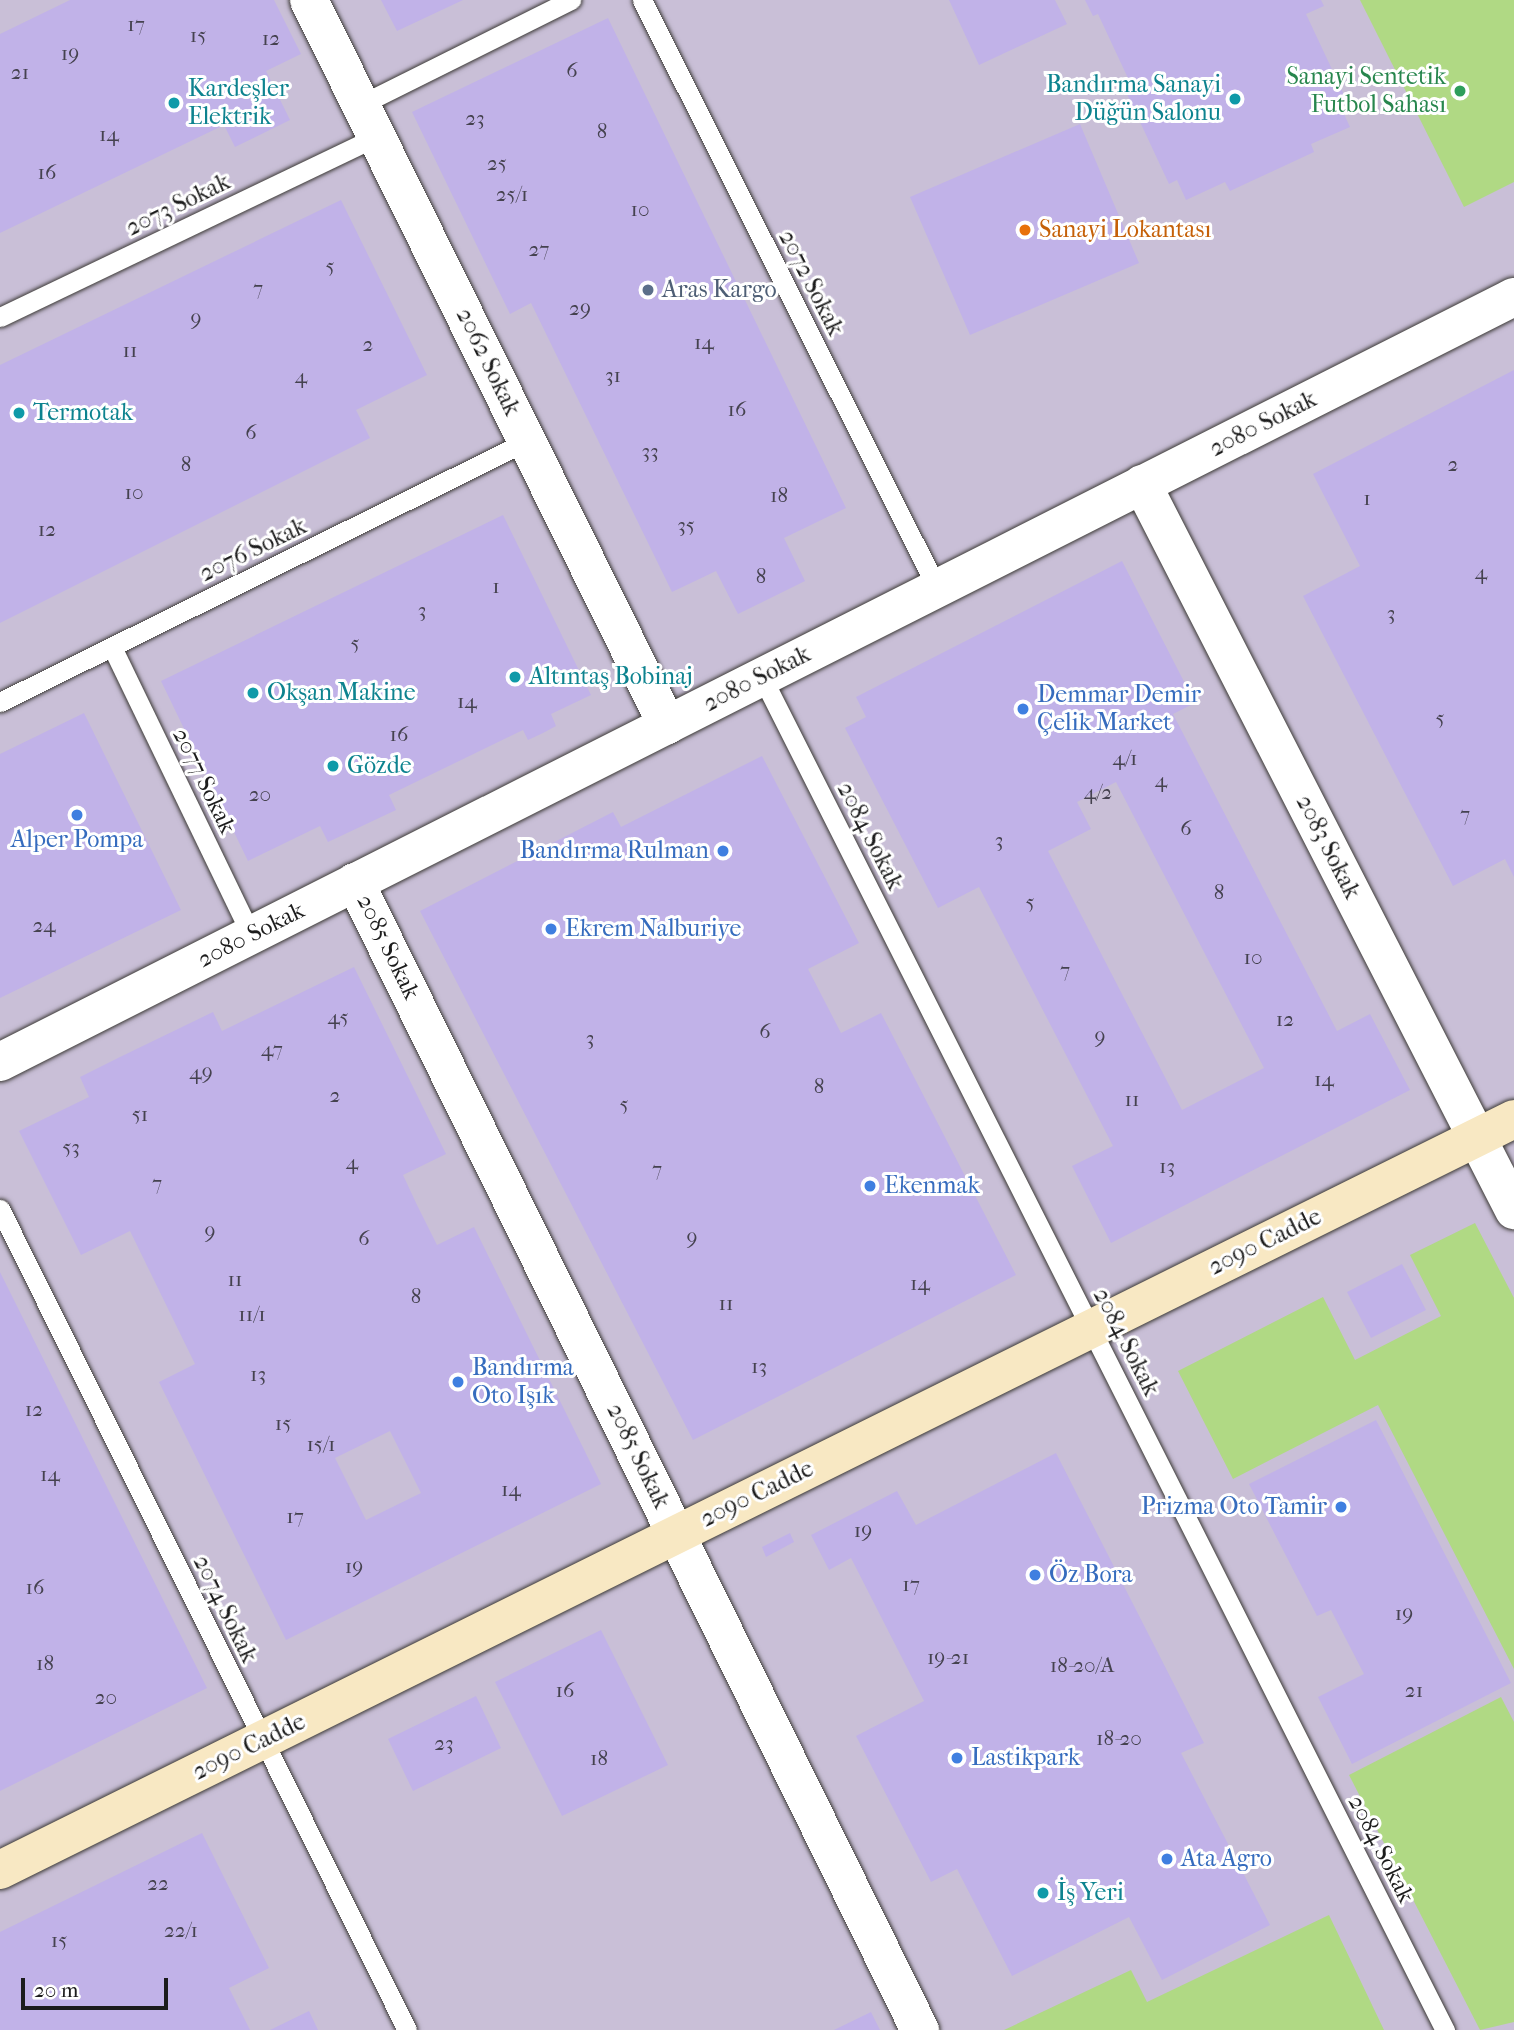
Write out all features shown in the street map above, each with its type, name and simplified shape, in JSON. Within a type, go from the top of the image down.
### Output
[{"type":"street","name":"2062 Sokak","points":[[309,0],[667,725]]},
{"type":"street","name":"2080 Sokak","points":[[0,1062],[1514,297]]},
{"type":"street","name":"2083 Sokak","points":[[1142,484],[1514,1210]]},
{"type":"street","name":"2085 Sokak","points":[[355,882],[920,2030]]},
{"type":"street","name":"2090 Cadde","points":[[0,1870],[1514,1119]]},
{"type":"lane","name":"2073 Sokak","points":[[0,317],[369,120],[571,0]]},
{"type":"lane","name":"2072 Sokak","points":[[642,0],[937,588]]},
{"type":"lane","name":"2076 Sokak","points":[[0,702],[527,441]]},
{"type":"lane","name":"2077 Sokak","points":[[112,647],[252,936]]},
{"type":"lane","name":"2084 Sokak","points":[[762,677],[1445,2030]]},
{"type":"lane","name":"2074 Sokak","points":[[0,1209],[407,2030]]},
{"type":"shaded area","points":[[0,0],[1514,0],[1514,2030],[0,2030]]},
{"type":"green space","name":"Sanayi Sentetik Futbol Sahası","points":[[1360,0],[1514,0],[1514,182],[1464,207]]},
{"type":"green space","points":[[1475,1223],[1514,1298],[1514,1669],[1378,1405],[1233,1479],[1178,1371],[1323,1297],[1355,1360],[1441,1316],[1410,1255]]},
{"type":"green space","points":[[1501,1697],[1514,1722],[1514,2022],[1480,2030],[1349,1775]]},
{"type":"green space","points":[[1329,1915],[1384,2030],[1004,2030],[1131,1970],[1147,2002]]},
{"type":"building","points":[[70,0],[274,0],[301,54],[266,71],[290,120],[235,147],[224,125],[0,233],[0,34]]},
{"type":"building","points":[[381,0],[463,0],[397,31]]},
{"type":"building","points":[[949,0],[1055,0],[1067,24],[979,65]]},
{"type":"building","name":"Bandırma Sanayi Düğün Salonu","points":[[1085,0],[1321,0],[1324,6],[1306,14],[1345,97],[1338,101],[1350,127],[1311,144],[1314,152],[1230,191],[1225,182],[1186,200],[1177,180],[1169,184],[1127,94],[1134,91],[1098,14],[1093,16]]},
{"type":"building","points":[[608,18],[846,508],[784,538],[805,581],[738,614],[716,571],[672,592],[531,303],[510,314],[412,112]]},
{"type":"building","name":"Sanayi Lokantası","points":[[1080,124],[1139,263],[970,335],[910,197]]},
{"type":"building","points":[[341,200],[427,375],[356,410],[370,438],[0,623],[0,365]]},
{"type":"building","points":[[1514,370],[1514,877],[1505,859],[1453,886],[1303,596],[1360,566],[1313,474]]},
{"type":"building","points":[[503,515],[591,695],[551,714],[556,726],[543,733],[528,740],[523,730],[389,795],[396,810],[328,842],[320,826],[248,861],[161,681]]},
{"type":"building","points":[[1122,561],[1195,703],[1173,714],[1337,1031],[1370,1014],[1410,1090],[1111,1243],[1072,1166],[1113,1146],[979,887],[938,908],[845,728],[866,717],[856,697]],"holes":[[[1116,782],[1264,1068],[1182,1110],[1048,851],[1091,829],[1077,802]]]},
{"type":"building","name":"Alper Pompa","points":[[84,713],[181,910],[0,998],[0,754]]},
{"type":"building","points":[[762,756],[859,943],[808,969],[841,1033],[881,1013],[1016,1275],[693,1440],[420,911],[613,812],[621,827]]},
{"type":"building","points":[[354,967],[446,1154],[403,1175],[417,1205],[437,1245],[474,1227],[601,1484],[286,1640],[159,1382],[195,1364],[130,1231],[81,1255],[19,1131],[89,1097],[80,1077],[118,1058],[213,1012],[222,1031]],"holes":[[[390,1431],[421,1493],[366,1520],[335,1458]]]},
{"type":"building","points":[[1402,1264],[1426,1310],[1371,1338],[1347,1292]]},
{"type":"building","points":[[0,1272],[207,1688],[0,1791]]},
{"type":"building","points":[[1376,1420],[1511,1683],[1352,1764],[1318,1697],[1364,1674],[1331,1610],[1317,1616],[1249,1484]]},
{"type":"building","points":[[1056,1453],[1204,1743],[1181,1753],[1270,1925],[1162,1980],[1129,1917],[1012,1976],[957,1869],[931,1882],[856,1736],[924,1701],[851,1558],[829,1570],[811,1535],[897,1491],[916,1525]]},
{"type":"building","points":[[790,1533],[794,1542],[766,1557],[762,1547]]},
{"type":"building","points":[[601,1630],[668,1765],[562,1816],[495,1682]]},
{"type":"building","points":[[476,1696],[501,1748],[413,1791],[388,1739]]},
{"type":"building","points":[[202,1833],[269,1968],[229,1988],[250,2030],[0,2030],[0,1932]]},
{"type":"building","points":[[309,2011],[318,2030],[270,2030]]},
{"type":"building","points":[[871,2012],[880,2030],[834,2030]]},
{"type":"place","name":"Sanayi Sentetik Futbol Sahası","points":[[1460,91]]},
{"type":"place","name":"Bandırma Sanayi Düğün Salonu","points":[[1235,99]]},
{"type":"place","name":"Kardeşler Elektrik","points":[[174,103]]},
{"type":"place","name":"Sanayi Lokantası","points":[[1025,230]]},
{"type":"place","name":"Aras Kargo","points":[[648,290]]},
{"type":"place","name":"Termotak","points":[[19,413]]},
{"type":"place","name":"Altıntaş Bobinaj","points":[[515,677]]},
{"type":"place","name":"Okşan Makine","points":[[253,693]]},
{"type":"place","name":"Demmar Demir Çelik Market","points":[[1023,709]]},
{"type":"place","name":"Gözde","points":[[333,766]]},
{"type":"place","name":"Alper Pompa","points":[[77,815]]},
{"type":"place","name":"Bandırma Rulman","points":[[723,851]]},
{"type":"place","name":"Ekrem Nalburiye","points":[[551,929]]},
{"type":"place","name":"Ekenmak","points":[[870,1186]]},
{"type":"place","name":"Bandırma Oto Işık","points":[[458,1382]]},
{"type":"place","name":"Prizma Oto Tamir","points":[[1341,1507]]},
{"type":"place","name":"Öz Bora","points":[[1035,1575]]},
{"type":"place","name":"Lastikpark","points":[[957,1758]]},
{"type":"place","name":"Ata Agro","points":[[1167,1859]]},
{"type":"place","name":"İş Yeri","points":[[1043,1893]]}]
